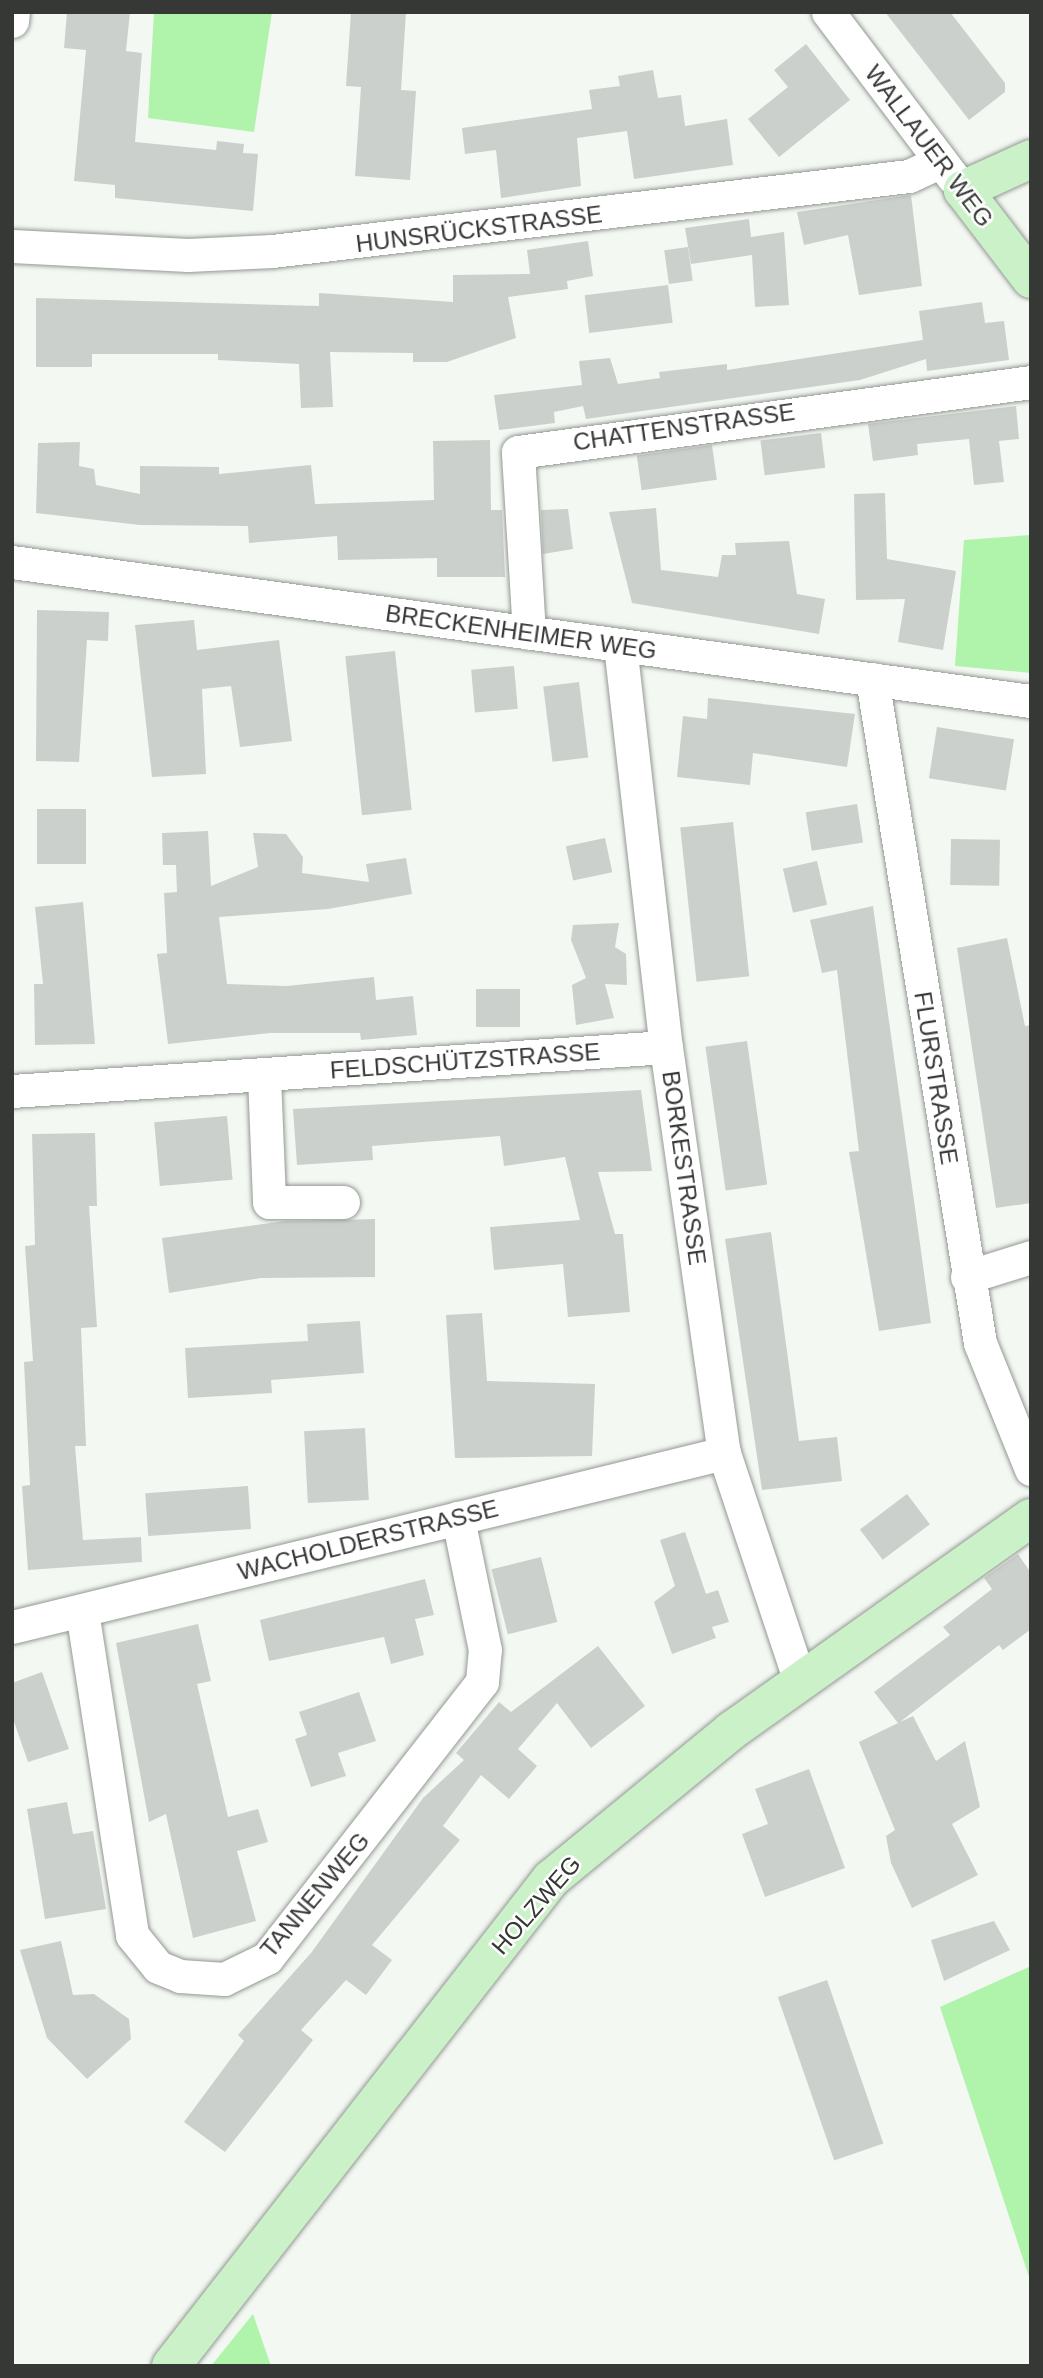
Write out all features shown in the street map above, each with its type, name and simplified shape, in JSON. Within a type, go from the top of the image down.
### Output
[{"type":"main road","name":"HUNSRÜCKSTRASSE","points":[[952,175],[1031,159]]},
{"type":"main road","name":"WALLAUER WEG","points":[[952,175],[1031,279]]},
{"type":"main road","name":"HOLZWEG","points":[[171,2366],[551,1879],[649,1793],[800,1681],[1031,1518]]},
{"type":"street","points":[[12,21],[13,12]]},
{"type":"street","name":"WALLAUER WEG","points":[[828,12],[952,175]]},
{"type":"street","name":"HUNSRÜCKSTRASSE","points":[[12,246],[188,255],[272,251],[909,176],[952,175]]},
{"type":"street","name":"CHATTENSTRASSE","points":[[529,633],[518,452],[1031,382]]},
{"type":"street","name":"BRECKENHEIMER WEG","points":[[12,562],[1031,701]]},
{"type":"street","name":"BORKESTRASSE","points":[[620,645],[666,1047],[724,1452],[800,1681]]},
{"type":"street","name":"FLURSTRASSE","points":[[872,679],[979,1343],[1031,1469]]},
{"type":"street","name":"FELDSCHÜTZSTRASSE","points":[[12,1091],[666,1047]]},
{"type":"street","points":[[264,1076],[269,1202],[343,1202]]},
{"type":"street","points":[[968,1278],[1031,1257]]},
{"type":"street","name":"WACHOLDERSTRASSE","points":[[12,1627],[724,1452]]},
{"type":"street","name":"TANNENWEG","points":[[82,1611],[132,1935],[158,1967],[180,1976],[224,1979],[267,1958],[482,1682],[485,1650],[458,1518]]},
{"type":"green space","points":[[154,12],[272,12],[254,132],[148,118]]},
{"type":"green space","points":[[1031,535],[1031,673],[955,666],[964,540]]},
{"type":"green space","points":[[1031,1966],[1031,2283],[940,2007]]},
{"type":"green space","points":[[253,2314],[271,2366],[211,2366]]},
{"type":"building","points":[[67,12],[130,12],[126,51],[142,53],[135,142],[216,150],[217,141],[244,144],[243,153],[258,154],[253,211],[115,198],[115,185],[74,181],[86,50],[64,48]]},
{"type":"building","points":[[351,12],[406,12],[401,90],[416,91],[410,180],[355,176],[361,87],[346,86]]},
{"type":"building","points":[[885,12],[950,12],[1005,83],[1005,92],[969,120]]},
{"type":"building","points":[[806,44],[850,100],[779,157],[748,119],[788,87],[774,70]]},
{"type":"building","points":[[653,70],[658,98],[681,95],[685,126],[727,119],[733,165],[634,179],[627,131],[577,138],[581,186],[501,198],[496,150],[465,154],[462,128],[592,109],[589,90],[620,86],[618,76]]},
{"type":"building","points":[[911,195],[922,286],[859,295],[848,235],[804,245],[797,212]]},
{"type":"building","points":[[749,219],[751,237],[784,232],[789,305],[755,307],[752,255],[691,264],[685,228]]},
{"type":"building","points":[[588,241],[593,276],[567,281],[568,289],[508,297],[516,338],[447,362],[413,362],[413,353],[330,352],[333,407],[301,408],[299,364],[218,360],[218,354],[92,354],[92,367],[36,367],[36,298],[319,306],[319,293],[453,302],[453,275],[530,274],[527,250]]},
{"type":"building","points":[[688,247],[693,281],[669,284],[664,250]]},
{"type":"building","points":[[668,285],[673,323],[589,333],[585,295]]},
{"type":"building","points":[[982,302],[985,323],[1004,321],[1009,360],[927,371],[926,359],[860,380],[586,419],[583,406],[554,412],[555,423],[499,430],[494,395],[582,385],[579,361],[610,358],[618,384],[660,378],[659,372],[727,364],[727,370],[923,340],[919,311]]},
{"type":"building","points":[[1016,406],[1019,439],[999,441],[1004,482],[974,485],[969,439],[917,444],[918,455],[873,461],[868,424]]},
{"type":"building","points":[[821,433],[825,468],[765,475],[760,440]]},
{"type":"building","points":[[490,440],[491,510],[502,510],[505,577],[437,577],[437,558],[338,560],[337,536],[249,543],[248,526],[140,525],[36,513],[38,443],[80,442],[79,466],[94,469],[96,485],[140,494],[140,466],[219,467],[219,474],[311,465],[315,504],[434,500],[433,441]]},
{"type":"building","points":[[712,445],[717,480],[642,490],[637,456]]},
{"type":"building","points":[[885,493],[887,559],[956,571],[943,650],[898,642],[905,599],[856,600],[854,494]]},
{"type":"building","points":[[656,508],[661,570],[718,577],[722,555],[736,555],[735,543],[789,541],[797,594],[825,599],[819,634],[632,603],[609,512]]},
{"type":"building","points":[[568,509],[573,549],[543,554],[541,510]]},
{"type":"building","points":[[37,610],[109,612],[108,641],[87,640],[79,762],[36,761]]},
{"type":"building","points":[[194,620],[197,650],[279,640],[292,741],[240,747],[231,686],[202,689],[206,774],[152,777],[135,625]]},
{"type":"building","points":[[395,651],[412,810],[362,815],[345,656]]},
{"type":"building","points":[[514,666],[518,709],[475,713],[471,670]]},
{"type":"building","points":[[579,682],[588,757],[553,762],[543,686]]},
{"type":"building","points":[[708,698],[855,714],[847,767],[753,753],[750,785],[677,777],[683,716],[707,719]]},
{"type":"building","points":[[937,727],[1014,739],[1006,791],[929,778]]},
{"type":"building","points":[[857,804],[863,843],[812,851],[806,812]]},
{"type":"building","points":[[37,809],[86,809],[86,864],[37,864]]},
{"type":"building","points":[[733,822],[749,976],[696,982],[680,828]]},
{"type":"building","points":[[208,831],[211,886],[258,867],[253,833],[286,834],[303,857],[302,873],[369,882],[366,864],[406,858],[412,894],[328,909],[219,917],[227,984],[287,986],[374,977],[376,1000],[413,996],[417,1035],[361,1040],[360,1033],[270,1033],[168,1044],[157,954],[167,953],[164,893],[177,892],[176,865],[163,865],[162,833]]},
{"type":"building","points":[[605,838],[612,872],[573,881],[566,846]]},
{"type":"building","points":[[951,839],[1000,840],[999,886],[950,885]]},
{"type":"building","points":[[817,861],[827,905],[793,913],[783,869]]},
{"type":"building","points":[[83,902],[95,1044],[35,1045],[34,984],[43,984],[35,907]]},
{"type":"building","points":[[873,906],[931,1323],[879,1331],[849,1152],[859,1151],[837,970],[822,973],[810,920]]},
{"type":"building","points":[[619,923],[615,947],[626,954],[627,985],[605,984],[614,1018],[576,1025],[572,985],[586,978],[571,940],[573,925]]},
{"type":"building","points":[[1007,938],[1025,1026],[1031,1025],[1031,1203],[996,1208],[957,948]]},
{"type":"building","points":[[476,989],[520,989],[520,1027],[476,1027]]},
{"type":"building","points":[[747,1041],[767,1185],[726,1190],[705,1047]]},
{"type":"building","points":[[641,1090],[652,1171],[598,1172],[615,1234],[623,1234],[630,1312],[568,1317],[563,1264],[494,1270],[490,1227],[580,1220],[565,1157],[504,1166],[500,1136],[372,1146],[373,1160],[297,1165],[293,1109]]},
{"type":"building","points":[[227,1116],[233,1180],[160,1186],[154,1122]]},
{"type":"building","points":[[95,1133],[97,1206],[89,1206],[97,1327],[81,1328],[86,1446],[75,1446],[83,1540],[141,1537],[142,1562],[28,1570],[22,1486],[30,1485],[24,1362],[33,1361],[25,1246],[35,1245],[32,1134]]},
{"type":"building","points":[[375,1219],[375,1277],[261,1278],[169,1293],[162,1238],[285,1221]]},
{"type":"building","points":[[771,1232],[799,1441],[837,1437],[842,1481],[762,1490],[725,1239]]},
{"type":"building","points":[[482,1313],[487,1381],[595,1384],[592,1456],[455,1458],[446,1315]]},
{"type":"building","points":[[360,1321],[364,1373],[271,1380],[272,1393],[188,1398],[185,1348],[308,1341],[307,1324]]},
{"type":"building","points":[[365,1428],[369,1500],[308,1503],[304,1431]]},
{"type":"building","points":[[248,1486],[251,1529],[148,1536],[145,1493]]},
{"type":"building","points":[[907,1494],[930,1524],[883,1560],[860,1530]]},
{"type":"building","points":[[685,1532],[706,1594],[718,1590],[729,1622],[712,1627],[716,1638],[672,1654],[654,1602],[675,1586],[660,1540]]},
{"type":"building","points":[[1018,1554],[1031,1573],[1031,1629],[1003,1650],[999,1645],[900,1722],[913,1716],[936,1761],[965,1741],[980,1807],[952,1824],[978,1875],[912,1908],[891,1863],[886,1836],[895,1830],[859,1742],[898,1723],[874,1692],[950,1635],[943,1627],[992,1589],[984,1578]]},
{"type":"building","points":[[541,1557],[557,1622],[508,1634],[492,1569]]},
{"type":"building","points":[[425,1579],[434,1615],[415,1619],[424,1655],[391,1664],[384,1637],[269,1661],[260,1620]]},
{"type":"building","points":[[198,1624],[211,1681],[197,1684],[228,1817],[258,1809],[268,1842],[237,1851],[256,1921],[193,1938],[166,1814],[149,1822],[116,1643]]},
{"type":"building","points":[[598,1646],[645,1706],[591,1748],[557,1703],[518,1749],[537,1766],[509,1799],[481,1775],[443,1826],[460,1840],[372,1945],[392,1960],[366,1995],[346,1980],[301,2030],[313,2040],[225,2152],[184,2122],[244,2041],[238,2035],[311,1953],[423,1798],[464,1760],[456,1753],[499,1702],[511,1712]]},
{"type":"building","points":[[42,1672],[69,1749],[28,1762],[12,1716],[12,1683]]},
{"type":"building","points":[[359,1692],[376,1741],[338,1753],[346,1776],[311,1787],[295,1739],[307,1735],[299,1712]]},
{"type":"building","points":[[809,1769],[845,1868],[765,1897],[742,1834],[768,1824],[755,1789]]},
{"type":"building","points":[[67,1802],[73,1834],[93,1831],[106,1909],[45,1919],[27,1809]]},
{"type":"building","points":[[994,1921],[1010,1950],[944,1981],[931,1940]]},
{"type":"building","points":[[61,1941],[73,1995],[94,1994],[129,2019],[131,2039],[87,2079],[47,2038],[20,1950]]},
{"type":"building","points":[[827,1980],[883,2144],[834,2161],[778,1997]]}]
